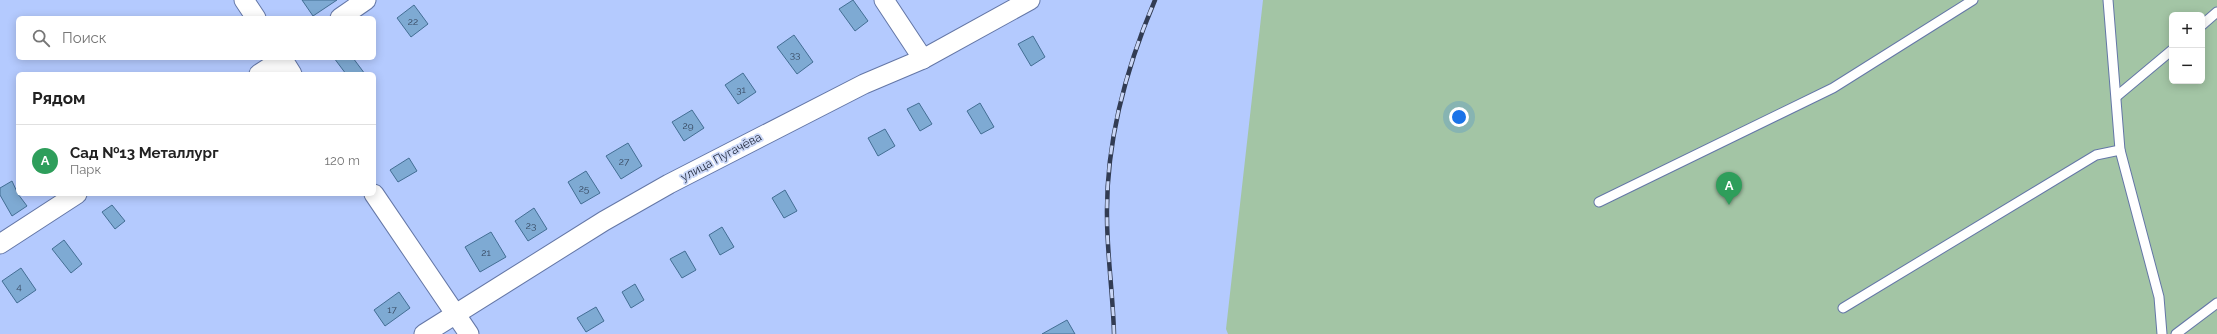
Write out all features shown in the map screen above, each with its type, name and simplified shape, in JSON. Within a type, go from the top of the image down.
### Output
[{"type":"street","points":[[244,0],[255,16]]},
{"type":"street","points":[[343,16],[366,0]]},
{"type":"street","points":[[884,0],[923,59]]},
{"type":"street","name":"улица Пугачёва","points":[[424,334],[604,222],[669,184],[864,84],[923,59],[1030,0]]},
{"type":"street","points":[[263,72],[285,62]]},
{"type":"street","points":[[0,244],[74,196]]},
{"type":"street","points":[[375,196],[469,334]]},
{"type":"lane","points":[[1599,202],[1833,88],[1973,0]]},
{"type":"lane","points":[[2108,0],[2117,96],[2120,150],[2159,297],[2162,334]]},
{"type":"lane","points":[[2205,22],[2217,12]]},
{"type":"lane","points":[[2117,96],[2169,53]]},
{"type":"lane","points":[[1843,308],[2096,155],[2120,150]]},
{"type":"lane","points":[[2176,334],[2217,303]]},
{"type":"green space","points":[[1263,0],[2217,0],[2217,334],[1228,334],[1226,329]]},
{"type":"building","points":[[302,0],[337,0],[313,16]]},
{"type":"building","points":[[853,0],[868,21],[855,31],[839,9]]},
{"type":"building","points":[[414,5],[428,24],[411,37],[397,18]]},
{"type":"building","points":[[794,35],[813,62],[797,74],[777,47]]},
{"type":"building","points":[[1033,36],[1045,57],[1031,66],[1018,44]]},
{"type":"building","points":[[336,60],[354,60],[364,72],[344,72]]},
{"type":"building","points":[[743,73],[756,92],[738,104],[725,85]]},
{"type":"building","points":[[919,103],[932,124],[920,131],[907,109]]},
{"type":"building","points":[[980,103],[994,127],[981,134],[967,111]]},
{"type":"building","points":[[692,110],[704,128],[684,141],[672,122]]},
{"type":"building","points":[[885,129],[895,146],[878,156],[868,138]]},
{"type":"building","points":[[628,143],[642,166],[621,179],[606,156]]},
{"type":"building","points":[[409,158],[417,171],[398,182],[390,170]]},
{"type":"building","points":[[586,171],[600,193],[581,204],[568,182]]},
{"type":"building","points":[[12,181],[16,190],[16,196],[20,196],[27,206],[12,216],[0,195],[0,188]]},
{"type":"building","points":[[785,190],[797,211],[784,218],[772,198]]},
{"type":"building","points":[[112,205],[125,221],[115,229],[102,212]]},
{"type":"building","points":[[534,208],[547,229],[528,241],[515,221]]},
{"type":"building","points":[[722,227],[734,247],[720,255],[709,235]]},
{"type":"building","points":[[491,232],[506,257],[480,272],[465,247]]},
{"type":"building","points":[[64,240],[82,264],[71,273],[52,249]]},
{"type":"building","points":[[685,251],[696,270],[682,278],[670,259]]},
{"type":"building","points":[[21,268],[36,290],[17,303],[2,281]]},
{"type":"building","points":[[635,284],[644,300],[631,308],[622,292]]},
{"type":"building","points":[[399,292],[410,308],[385,326],[374,310]]},
{"type":"building","points":[[596,307],[604,321],[586,332],[577,318]]},
{"type":"building","points":[[1067,320],[1075,334],[1042,334]]},
{"type":"railway","points":[[1114,334],[1107,231],[1110,160],[1114,133],[1127,78],[1135,52],[1155,0]]},
{"type":"place","name":"Сад №13 Металлург","points":[[1729,205]]}]
